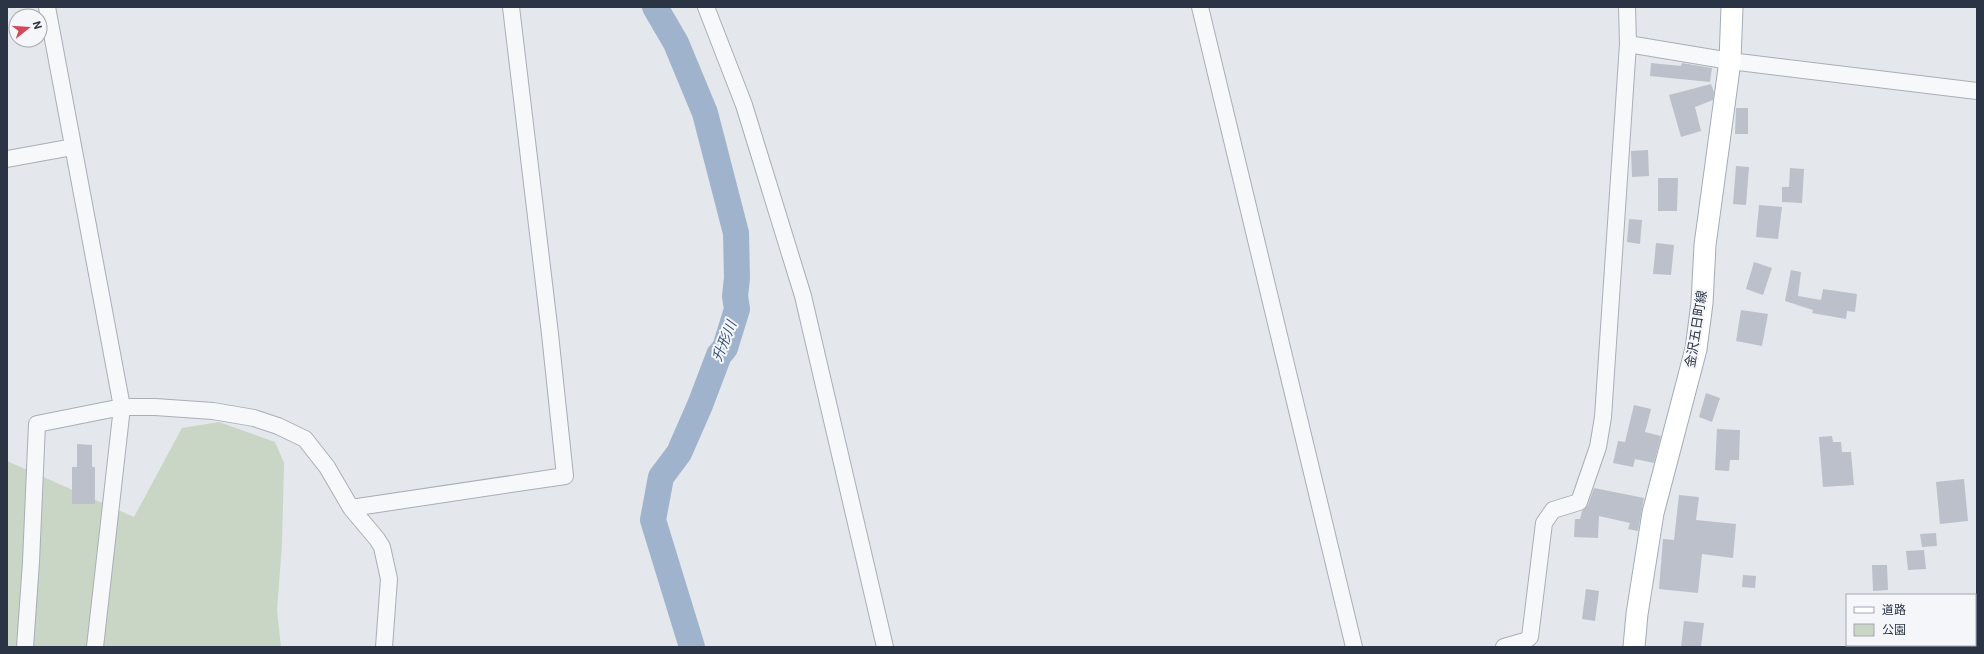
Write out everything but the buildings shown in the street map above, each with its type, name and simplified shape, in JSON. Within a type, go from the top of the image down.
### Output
[{"type":"main road","name":"金沢五日町線","points":[[1634,647],[1637,614],[1653,513],[1696,349],[1702,303],[1705,245],[1730,61],[1732,7]]},
{"type":"street","points":[[47,7],[122,407],[95,647]]},
{"type":"street","points":[[351,508],[565,476],[512,7]]},
{"type":"street","points":[[706,7],[744,105],[803,296],[885,647]]},
{"type":"street","points":[[1200,7],[1354,647]]},
{"type":"street","points":[[1515,646],[1530,637],[1532,630],[1544,523],[1553,510],[1579,502],[1598,447],[1603,417],[1628,44],[1627,7]]},
{"type":"street","points":[[1628,44],[1730,61],[1977,91]]},
{"type":"street","points":[[7,159],[73,147]]},
{"type":"street","points":[[25,647],[31,562],[37,424],[122,407],[213,411],[254,418],[278,426],[305,440],[327,467],[351,508],[382,547],[389,579],[384,647]]},
{"type":"green space","points":[[219,422],[275,442],[284,463],[282,544],[277,610],[281,647],[7,647],[7,461],[134,517],[182,428]]},
{"type":"waterway","name":"升形川","points":[[655,7],[676,43],[705,113],[736,233],[737,278],[735,296],[737,309],[725,348],[719,355],[700,405],[679,453],[661,477],[653,520],[692,647]]}]
